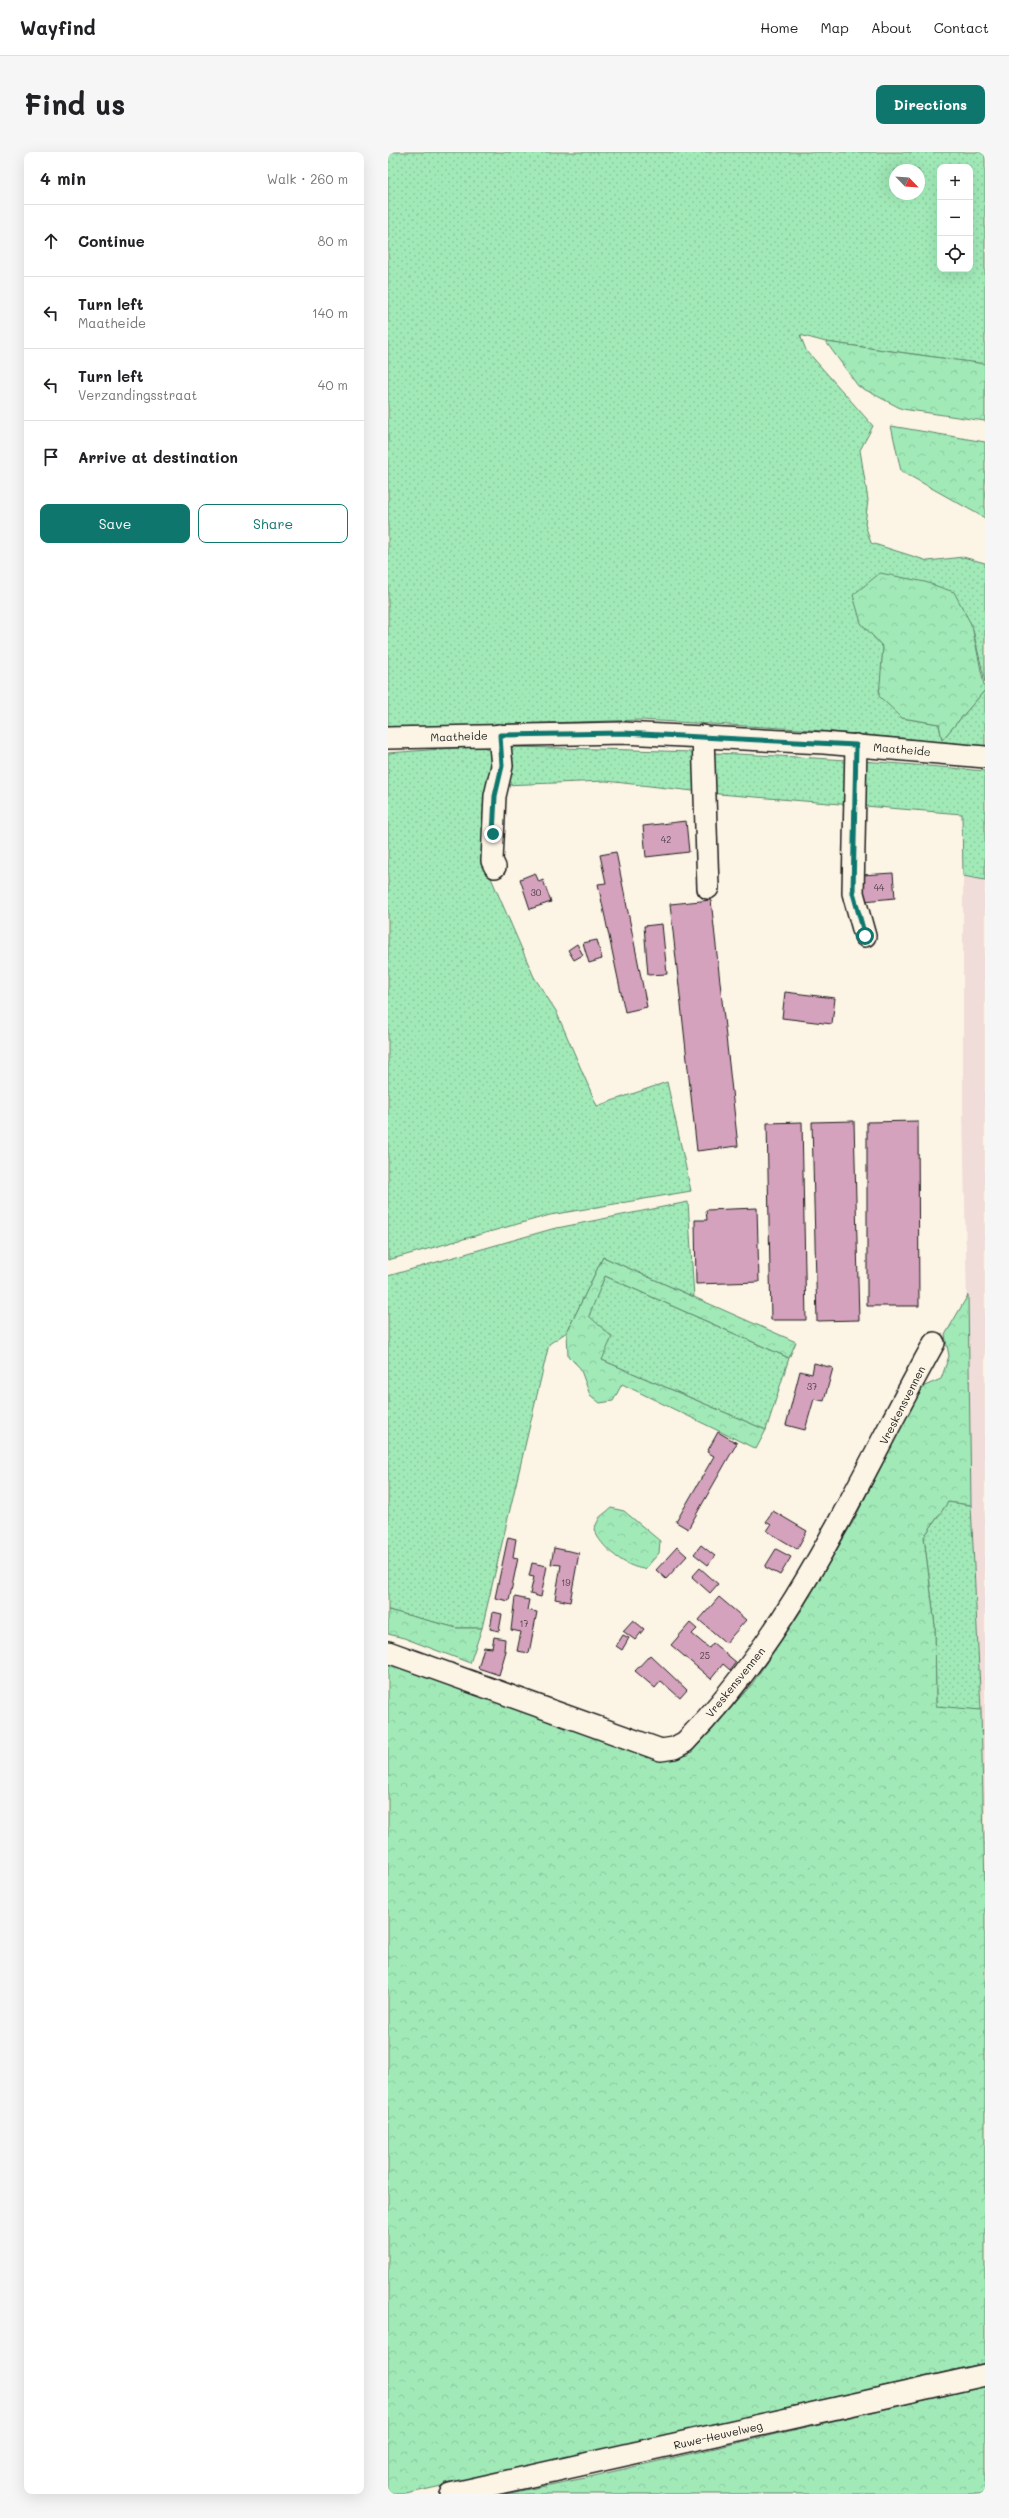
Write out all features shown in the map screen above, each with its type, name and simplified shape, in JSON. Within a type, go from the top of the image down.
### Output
[{"type":"street","name":"Maatheide","points":[[388,738],[623,733],[856,745],[985,757]]},
{"type":"street","points":[[495,866],[492,861],[495,796],[503,754],[500,735]]},
{"type":"street","points":[[703,736],[708,888]]},
{"type":"street","points":[[856,745],[853,893],[865,936]]},
{"type":"street","name":"Vreskensvennen","points":[[388,1652],[661,1750],[674,1748],[685,1742],[768,1642],[787,1613],[869,1470],[934,1343]]},
{"type":"street","name":"Ruwe-Heuvelweg","points":[[450,2494],[985,2375]]},
{"type":"shaded area","points":[[963,876],[985,880],[985,1887],[981,1710],[971,1505],[963,1107]]},
{"type":"green space","points":[[388,152],[985,152],[985,364],[826,342],[800,335],[806,350],[873,426],[860,450],[868,500],[865,524],[871,543],[928,561],[963,557],[985,563],[985,682],[972,626],[861,623],[883,647],[880,696],[902,718],[939,724],[942,740],[985,690],[985,746],[800,729],[641,720],[388,728]]},
{"type":"green space","points":[[826,342],[985,364],[985,421],[902,409],[858,386]]},
{"type":"green space","points":[[891,426],[985,442],[985,518],[901,471]]},
{"type":"green space","points":[[880,573],[925,582],[954,592],[972,626],[985,690],[942,740],[939,724],[902,718],[879,696],[883,647],[861,623],[853,595]]},
{"type":"green space","points":[[482,746],[494,753],[484,827],[485,856],[488,871],[534,977],[556,1011],[597,1106],[667,1082],[691,1191],[550,1215],[388,1260],[388,753]]},
{"type":"green space","points":[[511,747],[748,754],[867,761],[985,771],[985,880],[963,876],[962,814],[719,794],[606,781],[503,785]]},
{"type":"green space","points":[[688,1202],[694,1297],[603,1257],[567,1332],[549,1344],[482,1628],[457,1628],[388,1610],[388,1276],[552,1229]]},
{"type":"green space","points":[[603,1257],[796,1342],[789,1358],[605,1276],[589,1316],[612,1337],[602,1360],[766,1430],[756,1449],[622,1384],[613,1401],[600,1403],[590,1395],[580,1368],[568,1356],[567,1332]]},
{"type":"green space","points":[[605,1276],[789,1358],[766,1430],[602,1360],[588,1316]]},
{"type":"green space","points":[[968,1295],[971,1505],[948,1502],[924,1537],[935,1626],[936,1706],[981,1710],[985,1887],[985,2363],[406,2494],[388,2494],[388,1661],[659,1758],[689,1755],[752,1684],[801,1611],[854,1520],[920,1388],[941,1379],[949,1356],[945,1335]]},
{"type":"green space","points":[[948,1502],[971,1505],[981,1710],[936,1707],[935,1626],[924,1537]]},
{"type":"green space","points":[[611,1508],[624,1511],[660,1541],[659,1553],[645,1569],[638,1568],[622,1561],[602,1543],[597,1536],[594,1529],[600,1517]]},
{"type":"green space","points":[[388,1610],[457,1628],[482,1628],[470,1663],[404,1638],[388,1634]]},
{"type":"green space","points":[[985,2386],[985,2494],[505,2494],[585,2478]]},
{"type":"building","points":[[686,821],[689,852],[646,857],[643,826]]},
{"type":"building","points":[[616,852],[647,1007],[625,1012],[598,884],[606,883],[600,855]]},
{"type":"building","points":[[535,873],[539,882],[543,880],[551,902],[530,909],[520,879]]},
{"type":"building","points":[[893,873],[895,898],[864,901],[862,875]]},
{"type":"building","points":[[711,900],[738,1146],[697,1151],[670,904]]},
{"type":"building","points":[[662,924],[667,974],[648,975],[644,926]]},
{"type":"building","points":[[597,940],[602,959],[589,963],[583,943]]},
{"type":"building","points":[[577,944],[583,955],[574,960],[568,950]]},
{"type":"building","points":[[785,992],[835,998],[832,1024],[782,1018]]},
{"type":"building","points":[[854,1121],[859,1320],[817,1321],[812,1122]]},
{"type":"building","points":[[918,1121],[919,1306],[867,1306],[867,1122]]},
{"type":"building","points":[[802,1122],[806,1320],[771,1320],[767,1123]]},
{"type":"building","points":[[757,1208],[759,1282],[696,1284],[695,1220],[707,1220],[706,1210]]},
{"type":"building","points":[[814,1363],[833,1368],[824,1401],[814,1399],[805,1430],[786,1425],[800,1371],[812,1374]]},
{"type":"building","points":[[718,1432],[737,1443],[688,1529],[676,1522],[714,1456],[707,1452]]},
{"type":"building","points":[[773,1511],[807,1531],[797,1549],[767,1531],[771,1525],[766,1522]]},
{"type":"building","points":[[508,1537],[516,1539],[513,1557],[518,1558],[509,1601],[495,1598]]},
{"type":"building","points":[[701,1545],[715,1556],[708,1565],[694,1554]]},
{"type":"building","points":[[677,1547],[687,1556],[666,1579],[656,1570]]},
{"type":"building","points":[[554,1548],[579,1553],[570,1602],[555,1599],[561,1565],[551,1564]]},
{"type":"building","points":[[776,1549],[791,1557],[780,1575],[765,1567]]},
{"type":"building","points":[[532,1563],[547,1566],[541,1597],[530,1594],[534,1577],[529,1576]]},
{"type":"building","points":[[700,1568],[718,1584],[710,1593],[692,1577]]},
{"type":"building","points":[[515,1597],[529,1600],[527,1610],[537,1612],[529,1653],[517,1651],[521,1632],[511,1630]]},
{"type":"building","points":[[719,1597],[746,1620],[726,1643],[699,1620]]},
{"type":"building","points":[[493,1612],[502,1614],[499,1631],[490,1629]]},
{"type":"building","points":[[633,1620],[644,1629],[635,1640],[623,1631]]},
{"type":"building","points":[[690,1623],[697,1629],[692,1634],[709,1648],[713,1643],[736,1662],[730,1670],[723,1664],[711,1679],[671,1645]]},
{"type":"building","points":[[623,1635],[629,1638],[622,1650],[616,1646]]},
{"type":"building","points":[[494,1637],[505,1639],[504,1651],[506,1651],[499,1675],[478,1668],[484,1647],[492,1648]]},
{"type":"building","points":[[650,1655],[687,1690],[680,1698],[661,1681],[655,1688],[635,1671]]},
{"type":"route","points":[[493,834],[495,796],[502,766],[503,754],[500,735],[623,733],[856,745],[853,893],[865,936]]}]
